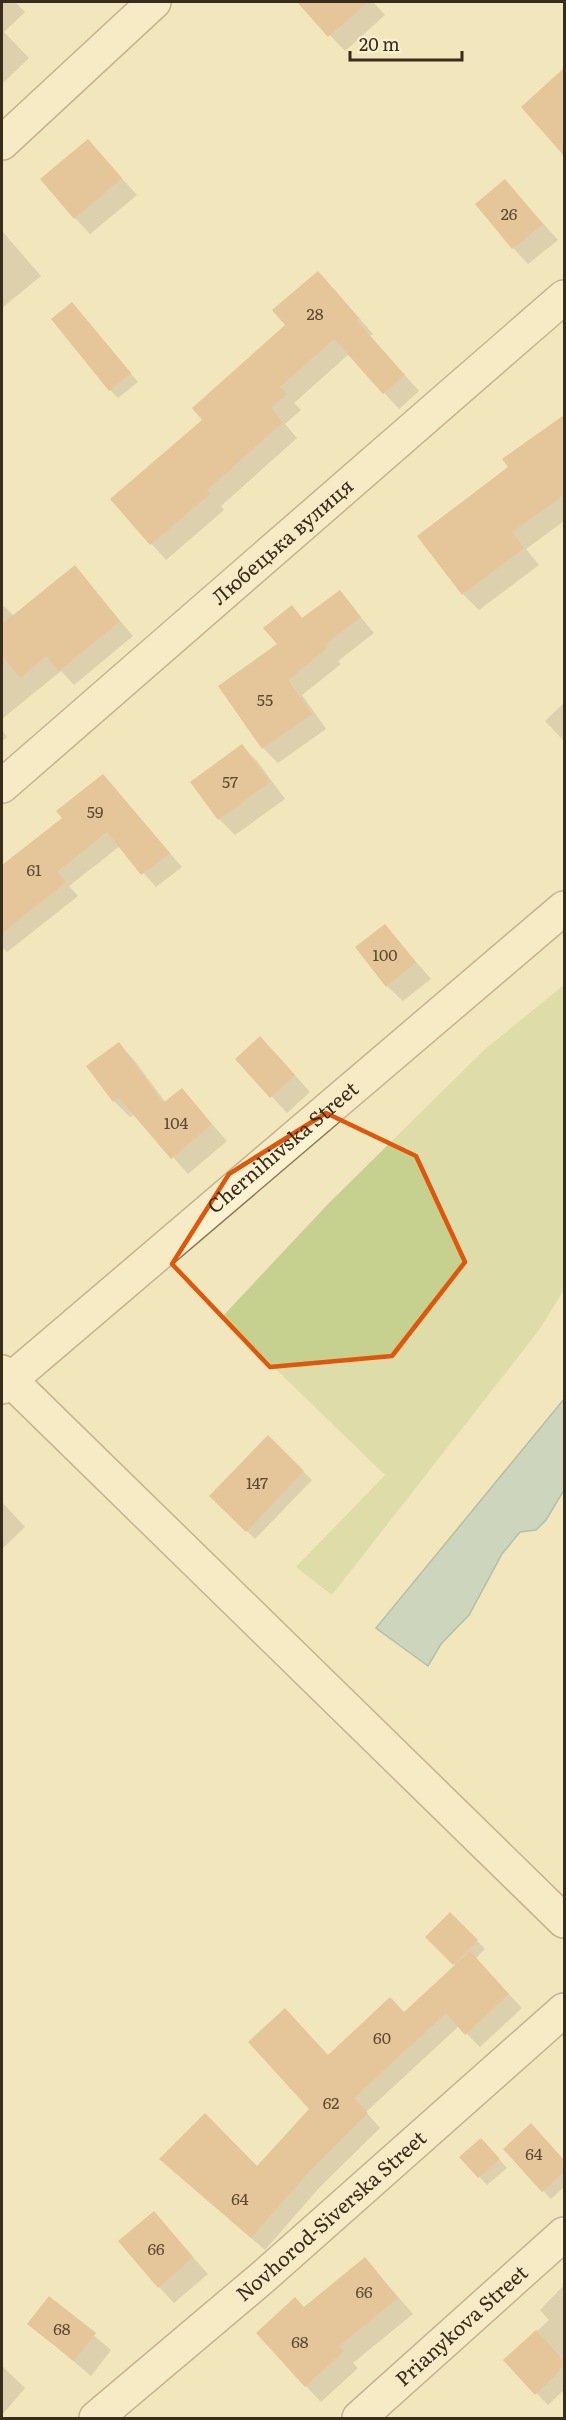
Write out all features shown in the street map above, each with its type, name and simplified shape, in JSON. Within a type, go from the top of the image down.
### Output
[{"type":"street","points":[[2,143],[154,2]]},
{"type":"street","name":"Любецька вулиця","points":[[2,786],[564,297]]},
{"type":"street","name":"Chernihivska Street","points":[[4,1380],[564,908]]},
{"type":"street","points":[[4,1380],[564,1920]]},
{"type":"street","name":"Novhorod-Siverska Street","points":[[96,2418],[272,2269],[564,2010]]},
{"type":"street","name":"Prianykova Street","points":[[359,2418],[564,2234]]},
{"type":"highlighted area","points":[[326,1113],[416,1156],[465,1262],[392,1356],[270,1367],[172,1264],[229,1174]]},
{"type":"green space","points":[[564,985],[564,1290],[539,1330],[332,1595],[296,1567],[385,1475],[222,1317],[327,1205],[484,1050]]},
{"type":"water","points":[[564,1399],[564,1490],[546,1520],[536,1530],[520,1532],[502,1554],[469,1615],[441,1644],[428,1666],[376,1628]]},
{"type":"building","points":[[297,2],[368,2],[328,37]]},
{"type":"building","points":[[564,68],[564,156],[521,107]]},
{"type":"building","points":[[88,139],[122,178],[74,219],[40,179]]},
{"type":"building","points":[[505,179],[543,224],[512,249],[475,204]]},
{"type":"building","points":[[318,271],[359,318],[356,320],[405,375],[383,394],[334,339],[280,387],[287,394],[271,408],[283,422],[207,490],[210,494],[150,545],[110,499],[202,420],[192,408],[285,325],[272,310]]},
{"type":"building","points":[[72,302],[131,373],[109,391],[51,319]]},
{"type":"building","points":[[564,415],[564,495],[512,532],[524,548],[462,595],[417,536],[508,467],[502,459]]},
{"type":"building","points":[[75,565],[120,621],[59,671],[46,656],[20,678],[2,656],[2,624]]},
{"type":"building","points":[[340,590],[361,617],[324,645],[327,648],[288,680],[312,714],[262,749],[218,686],[277,644],[263,628],[292,605],[302,618]]},
{"type":"building","points":[[242,744],[270,782],[218,820],[190,782]]},
{"type":"building","points":[[103,774],[170,853],[141,875],[107,832],[57,872],[66,882],[2,933],[2,865],[62,818],[56,811]]},
{"type":"building","points":[[385,924],[416,962],[386,987],[355,947]]},
{"type":"building","points":[[260,1036],[295,1075],[270,1098],[235,1059]]},
{"type":"building","points":[[119,1042],[163,1103],[182,1088],[212,1124],[171,1159],[119,1098],[113,1102],[86,1066]]},
{"type":"building","points":[[268,1435],[304,1471],[246,1532],[209,1496]]},
{"type":"building","points":[[450,1912],[478,1940],[453,1965],[425,1937]]},
{"type":"building","points":[[470,1951],[509,1994],[465,2035],[446,2013],[354,2098],[368,2113],[306,2175],[251,2238],[159,2159],[205,2113],[257,2166],[309,2109],[248,2042],[285,2008],[328,2055],[390,1997],[404,2012]]},
{"type":"building","points":[[531,2123],[564,2160],[564,2172],[542,2192],[503,2149]]},
{"type":"building","points":[[481,2138],[500,2159],[478,2178],[459,2157]]},
{"type":"building","points":[[154,2211],[193,2257],[158,2288],[118,2241]]},
{"type":"building","points":[[365,2257],[398,2298],[339,2346],[344,2351],[305,2387],[256,2333],[295,2297],[304,2307]]},
{"type":"building","points":[[49,2296],[96,2333],[74,2361],[27,2324]]},
{"type":"building","points":[[536,2330],[564,2361],[564,2366],[535,2395],[503,2360]]}]
